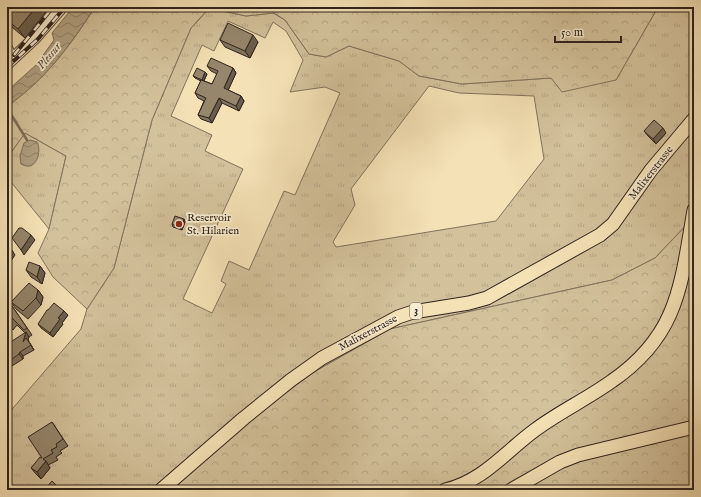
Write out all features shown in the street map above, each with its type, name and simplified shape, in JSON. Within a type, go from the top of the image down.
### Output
[{"type":"main road","name":"Malixerstrasse","points":[[161,490],[266,400],[322,358],[398,317],[413,312],[468,303],[487,298],[600,235],[613,224],[651,170],[694,119]]},
{"type":"main road","points":[[445,490],[461,486],[480,476],[532,432],[613,380],[644,354],[663,329],[676,301],[682,278],[694,210]]},
{"type":"main road","points":[[511,490],[560,462],[578,455],[694,427]]},
{"type":"street","points":[[10,62],[35,38],[62,7]]},
{"type":"street","points":[[7,49],[10,62]]},
{"type":"green space","points":[[95,7],[658,7],[616,80],[562,92],[551,78],[462,84],[419,76],[399,61],[349,46],[326,57],[309,54],[285,20],[274,13],[246,16],[209,8],[191,28],[152,120],[114,268],[87,309],[53,277],[38,253],[49,229],[66,156],[25,133],[7,158],[7,106],[21,96],[56,61],[67,48]]},
{"type":"green space","points":[[658,7],[694,7],[694,217],[655,258],[612,280],[390,329],[314,372],[246,422],[176,486],[174,490],[7,490],[7,415],[81,329],[87,309],[114,268],[152,120],[191,28],[210,8],[246,16],[273,13],[285,20],[309,54],[326,57],[349,46],[399,61],[419,76],[462,84],[551,78],[616,80]],"holes":[[[228,21],[265,38],[273,22],[286,31],[303,60],[290,92],[325,87],[340,93],[295,195],[284,191],[249,270],[229,261],[221,281],[226,284],[212,313],[183,299],[243,169],[205,151],[212,135],[171,116],[202,45],[214,51]],[[429,86],[459,93],[534,96],[544,159],[496,221],[336,247],[333,242],[355,205],[351,189]]]},
{"type":"green space","points":[[25,133],[66,156],[49,229],[7,177],[7,158]]},
{"type":"green space","points":[[694,217],[694,490],[174,490],[176,486],[246,422],[314,372],[390,329],[612,280],[655,258]]},
{"type":"water","name":"Plessur","points":[[73,7],[95,7],[67,48],[56,61],[33,85],[7,106],[7,91],[36,65],[54,40],[52,33]]},
{"type":"water","points":[[30,140],[37,142],[39,150],[37,159],[34,163],[26,166],[21,164],[20,156],[24,143]]},
{"type":"building","points":[[8,7],[36,7],[18,29],[7,20]]},
{"type":"building","points":[[228,23],[253,35],[245,51],[220,40]]},
{"type":"building","points":[[211,58],[233,68],[224,88],[241,96],[236,106],[219,98],[209,118],[198,115],[206,98],[195,93],[201,80],[212,84],[218,71],[207,66]]},
{"type":"building","points":[[197,68],[205,72],[202,80],[193,76]]},
{"type":"building","points":[[654,120],[663,128],[653,139],[644,131]]},
{"type":"building","name":"Reservoir St. Hilarien","points":[[175,216],[184,219],[180,228],[172,224]]},
{"type":"building","points":[[19,228],[22,228],[31,235],[21,250],[12,238]]},
{"type":"building","points":[[7,247],[12,250],[7,257]]},
{"type":"building","points":[[29,262],[40,266],[37,277],[26,270]]},
{"type":"building","points":[[29,283],[38,290],[36,298],[23,311],[11,302]]},
{"type":"building","points":[[10,303],[27,328],[24,330],[12,318],[8,323],[7,322],[7,306]]},
{"type":"building","points":[[54,303],[64,311],[58,318],[60,319],[50,333],[38,324],[47,310]]},
{"type":"building","points":[[26,332],[23,342],[26,338],[31,345],[9,361],[7,357],[7,346],[10,344],[9,343]]},
{"type":"building","points":[[52,422],[63,439],[56,444],[57,447],[51,450],[53,453],[43,459],[46,461],[37,472],[31,468],[40,457],[42,458],[28,437]]},
{"type":"building","points":[[52,481],[58,487],[55,490],[48,490],[46,488]]},
{"type":"waterway","points":[[7,108],[27,140]]},
{"type":"railway","points":[[14,55],[53,7]]},
{"type":"railway","points":[[7,67],[38,39],[65,7]]},
{"type":"place","name":"Reservoir St. Hilarien","points":[[179,224]]}]
